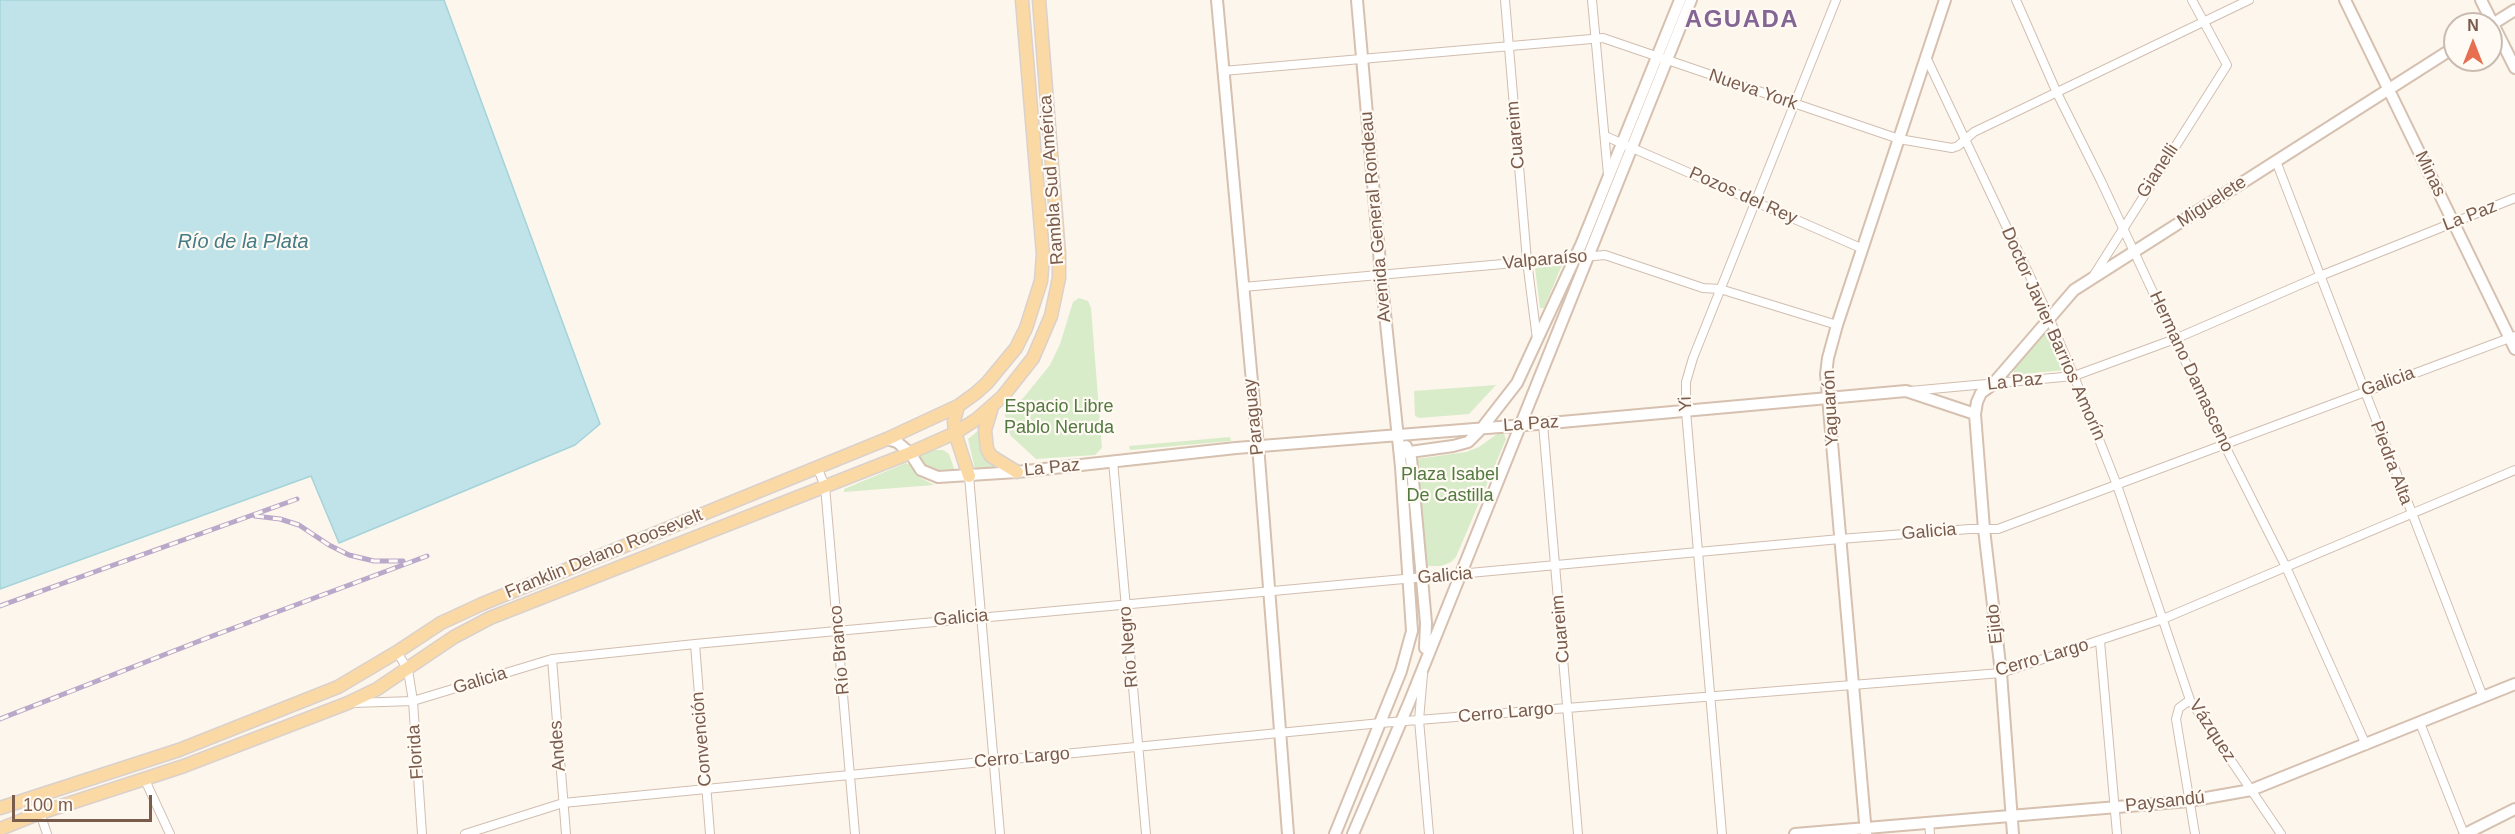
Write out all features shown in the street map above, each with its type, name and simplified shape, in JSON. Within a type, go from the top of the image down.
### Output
[{"type":"main road","name":"Rambla Sud América","points":[[817,466],[887,439],[958,406],[987,383],[1016,348],[1035,307],[1041,281],[1043,254],[1022,0]]},
{"type":"main road","name":"Rambla Sud América","points":[[825,486],[955,434],[992,407],[1017,381],[1033,358],[1051,316],[1059,278],[1039,0]]},
{"type":"main road","points":[[958,406],[954,421],[955,434],[969,476]]},
{"type":"main road","points":[[992,407],[985,430],[987,449],[991,456],[1017,471]]},
{"type":"main road","name":"Franklin Delano Roosevelt","points":[[0,808],[34,795],[178,750],[338,687],[441,623],[482,604],[817,466]]},
{"type":"main road","name":"Franklin Delano Roosevelt","points":[[0,829],[40,813],[184,766],[348,703],[377,690],[454,637],[490,618],[825,486]]},
{"type":"street","name":"Paraguay","points":[[1217,0],[1258,446],[1288,834]]},
{"type":"street","name":"Avenida General Rondeau","points":[[1335,834],[1381,723],[1409,649],[1412,632],[1401,467],[1381,275],[1357,0]]},
{"type":"street","name":"Cuareim","points":[[1505,0],[1527,261],[1538,342]]},
{"type":"street","points":[[1592,0],[1608,178]]},
{"type":"street","points":[[1482,428],[1517,383],[1581,257],[1662,58],[1680,0]]},
{"type":"street","points":[[1662,58],[1691,0]]},
{"type":"street","name":"Yi","points":[[1722,834],[1685,393],[1688,372],[1836,0]]},
{"type":"street","name":"Yaguarón","points":[[1866,831],[1826,374],[1837,325],[1945,0]]},
{"type":"street","name":"Hermano Damasceno","points":[[2016,0],[2057,93],[2224,444],[2286,567],[2366,745]]},
{"type":"street","points":[[2192,0],[2203,22]]},
{"type":"street","name":"Nueva York","points":[[1223,71],[1509,45],[1595,38],[1609,39],[1794,105],[1899,139],[1952,148],[1974,132],[2249,0]]},
{"type":"street","name":"Minas","points":[[2345,0],[2512,337],[2515,349]]},
{"type":"street","name":"Gianelli","points":[[2091,279],[2227,64],[2203,22]]},
{"type":"street","points":[[2503,46],[2515,68]]},
{"type":"street","name":"Miguelete","points":[[1992,385],[2074,290],[2443,54]]},
{"type":"street","name":"Doctor Javier Barrios Amorín","points":[[1926,57],[2074,376],[2117,485],[2163,619]]},
{"type":"street","name":"Pozos del Rey","points":[[1605,136],[1863,249]]},
{"type":"street","points":[[1353,834],[1521,426],[1608,178],[1627,146]]},
{"type":"street","name":"Piedra Alta","points":[[2276,161],[2482,697]]},
{"type":"street","name":"La Paz","points":[[887,439],[897,442],[910,453],[921,470],[928,474],[938,477],[969,476],[1258,446],[1521,426],[2074,376],[2175,339],[2320,276],[2515,198]]},
{"type":"street","name":"Valparaíso","points":[[1243,287],[1527,261],[1611,256],[1703,288],[1720,290],[1837,325]]},
{"type":"street","name":"Galicia","points":[[348,703],[412,701],[552,659],[981,616],[1840,540],[1998,529],[2512,337]]},
{"type":"street","points":[[1906,391],[1975,414],[1981,393],[1992,385]]},
{"type":"street","name":"Ejido","points":[[1975,414],[1984,529],[2001,673],[2013,834]]},
{"type":"street","name":"Cuareim","points":[[1543,424],[1578,834]]},
{"type":"street","name":"La Paz","points":[[1410,452],[1461,445],[1482,428]]},
{"type":"street","name":"Avenida General Rondeau","points":[[1398,434],[1410,452],[1426,623],[1419,720],[1429,834]]},
{"type":"street","points":[[1401,467],[1404,456],[1410,452]]},
{"type":"street","name":"Río Negro","points":[[1113,461],[1146,834]]},
{"type":"street","name":"Río Branco","points":[[817,466],[825,486],[855,834]]},
{"type":"street","name":"Cerro Largo","points":[[465,834],[562,802],[1381,723],[2001,673],[2163,619],[2515,470]]},
{"type":"street","points":[[969,476],[1000,834]]},
{"type":"street","name":"Vázquez","points":[[2163,619],[2190,700],[2281,834]]},
{"type":"street","points":[[2100,641],[2117,834]]},
{"type":"street","name":"Convención","points":[[695,644],[710,834]]},
{"type":"street","points":[[397,652],[408,670]]},
{"type":"street","name":"Andes","points":[[552,659],[566,834]]},
{"type":"street","name":"Florida","points":[[408,670],[422,834]]},
{"type":"street","name":"Paysandú","points":[[1795,834],[1929,828],[2012,816],[2189,801],[2251,790],[2515,684]]},
{"type":"street","points":[[2190,700],[2179,708],[2176,719],[2195,834]]},
{"type":"street","points":[[2420,723],[2465,834],[2515,809]]},
{"type":"street","points":[[178,750],[184,766]]},
{"type":"street","points":[[145,780],[170,834]]},
{"type":"street","points":[[34,795],[47,834]]},
{"type":"green space","points":[[1562,265],[1544,308],[1540,308],[1535,268]]},
{"type":"green space","name":"Espacio Libre Pablo Neruda","points":[[1079,298],[1088,301],[1091,308],[1102,448],[1095,455],[1036,459],[1011,436],[1006,427],[1005,414],[1024,397],[1050,365],[1060,344],[1073,302]]},
{"type":"green space","points":[[2048,332],[2051,333],[2065,364],[2064,370],[2014,375],[2013,369]]},
{"type":"green space","points":[[1496,385],[1469,414],[1419,418],[1415,416],[1414,391]]},
{"type":"green space","points":[[980,429],[979,447],[983,455],[998,468],[975,469],[968,439]]},
{"type":"green space","name":"Plaza Isabel De Castilla","points":[[1497,434],[1504,434],[1506,439],[1456,557],[1441,566],[1426,566],[1417,459],[1466,452],[1479,447]]},
{"type":"green space","points":[[1230,437],[1231,441],[1130,450],[1129,446]]},
{"type":"green space","points":[[934,450],[943,450],[949,454],[955,471],[937,472],[925,466],[920,456]]},
{"type":"green space","points":[[906,463],[919,477],[934,485],[844,492],[844,489]]},
{"type":"water","name":"Río de la Plata","points":[[0,0],[444,0],[600,424],[575,445],[339,543],[311,476],[0,589]]},
{"type":"railway","points":[[0,606],[297,499]]},
{"type":"railway","points":[[255,516],[280,519],[299,525],[349,555],[374,561],[403,561]]},
{"type":"railway","points":[[0,719],[207,638],[427,556]]},
{"type":"district","name":"AGUADA","points":[[1742,20]]}]
